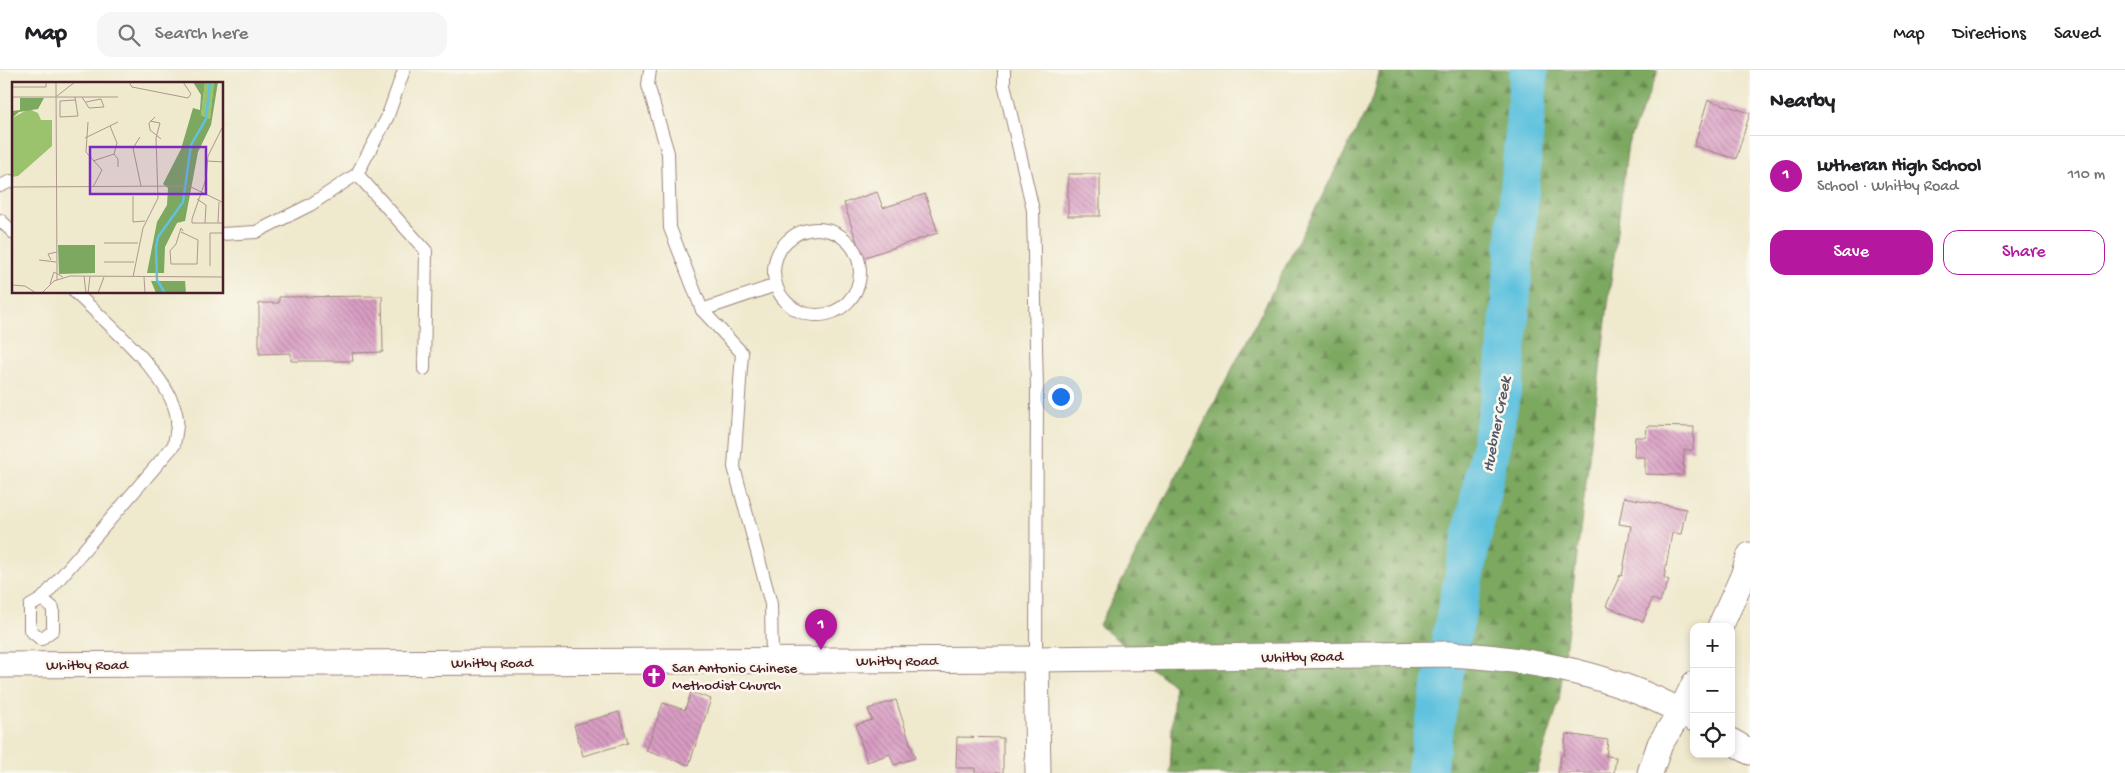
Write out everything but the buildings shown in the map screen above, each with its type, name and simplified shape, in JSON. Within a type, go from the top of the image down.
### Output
[{"type":"street","points":[[1722,623],[1743,576],[1750,555]]},
{"type":"street","name":"Whitby Road","points":[[0,665],[41,652],[772,660],[1450,654],[1498,657],[1574,671],[1632,689],[1688,715]]},
{"type":"street","points":[[1036,659],[1038,773]]},
{"type":"street","points":[[1650,773],[1660,744],[1688,715]]},
{"type":"street","points":[[1735,743],[1750,752]]},
{"type":"lane","points":[[224,234],[256,232],[310,205],[356,174],[387,118],[404,70]]},
{"type":"lane","points":[[650,70],[648,85],[668,153],[670,228],[702,310],[742,354],[734,467],[771,604],[772,660]]},
{"type":"lane","points":[[1004,70],[1004,84],[1032,210],[1037,390],[1036,659]]},
{"type":"lane","points":[[356,174],[426,251],[424,369]]},
{"type":"lane","points":[[0,186],[12,181]]},
{"type":"lane","points":[[0,220],[12,231]]},
{"type":"lane","points":[[820,229],[834,233],[845,240],[854,250],[859,263],[860,276],[856,290],[847,302],[836,311],[821,315],[806,314],[793,308],[783,298],[776,285],[774,270],[777,257],[789,240],[806,231],[820,229]]},
{"type":"lane","points":[[702,310],[776,285]]},
{"type":"lane","points":[[41,652],[30,630],[30,606],[42,599],[174,445],[177,420],[171,397],[153,369],[77,294]]},
{"type":"lane","points":[[41,652],[53,630],[53,608],[42,599]]},
{"type":"green space","points":[[1380,70],[1659,70],[1628,143],[1559,701],[1537,773],[1170,773],[1174,686],[1099,625],[1373,98]]},
{"type":"waterway","name":"Huebner Creek","points":[[1426,773],[1442,684],[1505,374],[1529,70]]},
{"type":"place","name":"Lutheran High School","points":[[821,650]]},
{"type":"place","name":"San Antonio Chinese Methodist Church","points":[[654,676]]}]
